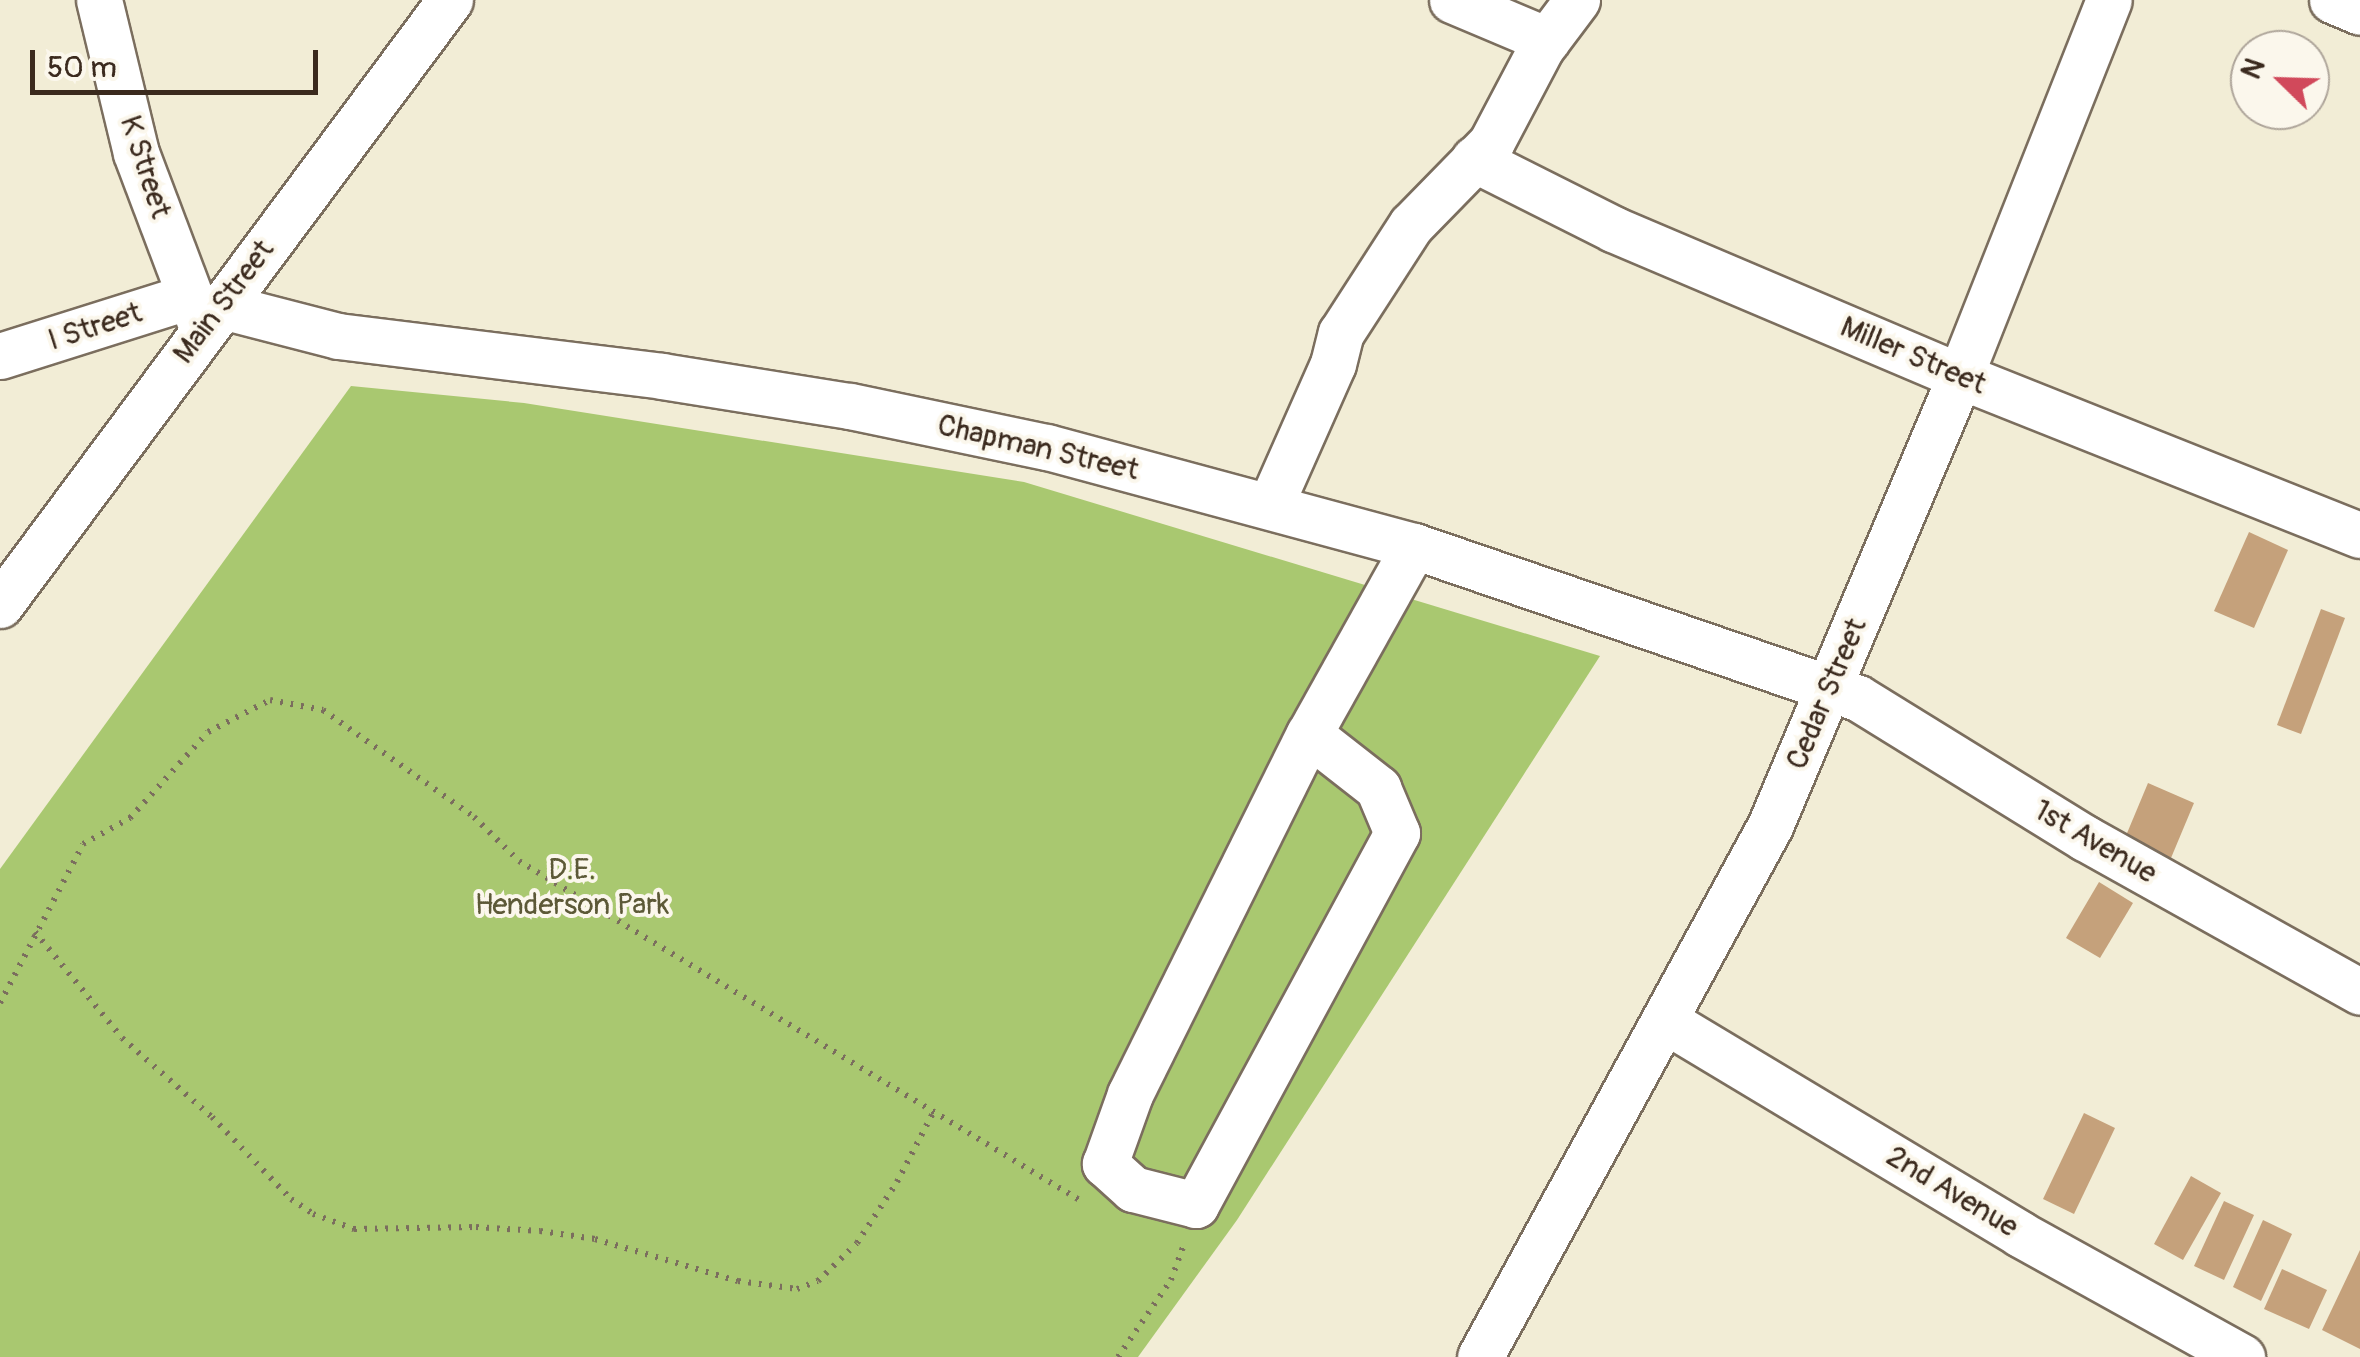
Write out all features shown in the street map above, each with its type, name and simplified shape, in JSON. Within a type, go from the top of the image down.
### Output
[{"type":"street","name":"K Street","points":[[99,0],[136,153],[205,311]]},
{"type":"street","name":"Main Street","points":[[0,606],[205,311],[450,0]]},
{"type":"street","points":[[1452,0],[1547,40]]},
{"type":"street","points":[[1270,506],[1333,364],[1341,333],[1411,225],[1504,123],[1547,40],[1577,0]]},
{"type":"street","name":"Cedar Street","points":[[1480,1357],[1770,826],[1832,687],[1960,376],[2109,0]]},
{"type":"street","points":[[2332,0],[2360,12]]},
{"type":"street","name":"Miller Street","points":[[1474,159],[1613,228],[1960,376],[2360,535]]},
{"type":"street","name":"I Street","points":[[0,356],[205,311]]},
{"type":"street","name":"Chapman Street","points":[[205,311],[338,336],[662,376],[850,406],[1047,447],[1414,546],[1832,687]]},
{"type":"street","points":[[1309,734],[1378,788],[1396,833],[1196,1204],[1133,1189],[1105,1164],[1130,1094],[1309,734],[1414,546]]},
{"type":"street","name":"1st Avenue","points":[[1832,687],[2085,838],[2360,992]]},
{"type":"street","name":"2nd Avenue","points":[[1666,1020],[2020,1234],[2242,1357]]},
{"type":"path","points":[[0,1003],[83,844],[130,818],[208,732],[270,700],[323,710],[474,817],[519,860],[1074,1199],[1089,1203]]},
{"type":"path","points":[[35,932],[122,1038],[212,1117],[291,1199],[313,1214],[354,1229],[476,1226],[540,1231],[594,1239],[738,1281],[796,1290],[818,1282],[858,1243],[897,1182],[934,1111]]},
{"type":"path","points":[[1118,1357],[1171,1280],[1186,1246],[1170,1238]]},
{"type":"green space","name":"D.E. Henderson Park","points":[[351,386],[524,403],[1024,482],[1600,656],[1237,1220],[1138,1357],[0,1357],[0,869]]},
{"type":"building","points":[[2249,532],[2288,550],[2254,628],[2214,611]]},
{"type":"building","points":[[2321,609],[2345,618],[2301,734],[2277,725]]},
{"type":"building","points":[[2148,783],[2194,803],[2171,858],[2125,838]]},
{"type":"building","points":[[2099,882],[2133,903],[2100,958],[2066,938]]},
{"type":"building","points":[[2084,1113],[2115,1128],[2074,1214],[2043,1199]]},
{"type":"building","points":[[2191,1176],[2221,1193],[2183,1260],[2154,1244]]},
{"type":"building","points":[[2224,1201],[2254,1215],[2224,1280],[2194,1266]]},
{"type":"building","points":[[2263,1220],[2292,1234],[2261,1301],[2233,1287]]},
{"type":"building","points":[[2360,1250],[2360,1349],[2322,1330]]},
{"type":"building","points":[[2282,1269],[2327,1290],[2309,1329],[2264,1309]]}]
